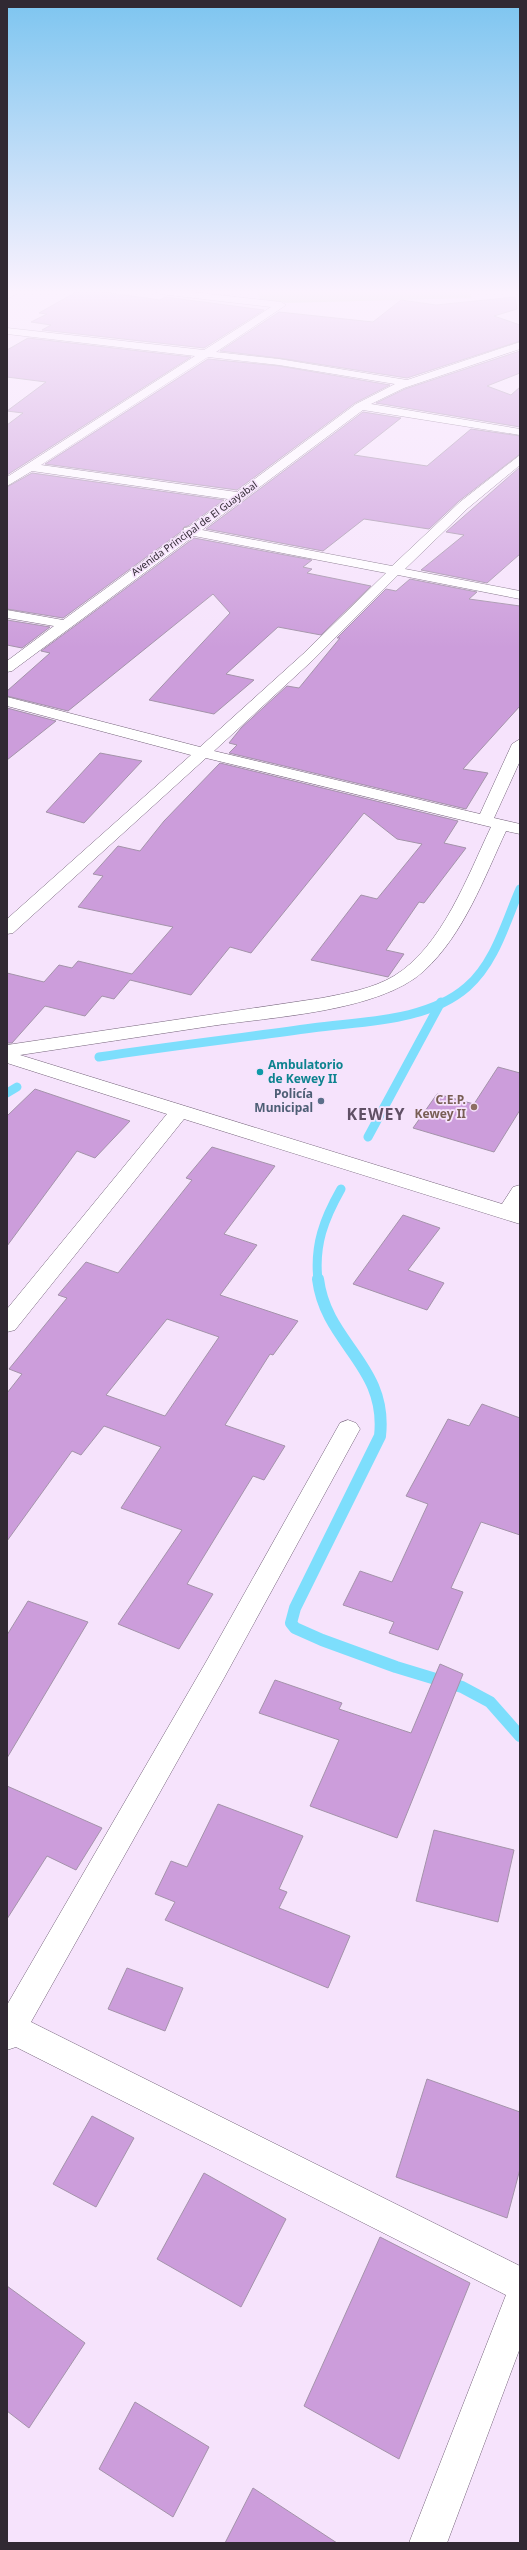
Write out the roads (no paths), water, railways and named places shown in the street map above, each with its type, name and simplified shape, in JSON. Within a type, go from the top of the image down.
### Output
[{"type":"street","points":[[7,482],[117,410]]},
{"type":"street","name":"Avenida Principal de El Guayabal","points":[[7,668],[189,531],[355,410]]},
{"type":"street","points":[[385,410],[520,432]]},
{"type":"street","points":[[7,929],[309,656],[394,571],[479,492],[520,459]]},
{"type":"street","points":[[29,467],[237,496]]},
{"type":"street","points":[[189,531],[520,595]]},
{"type":"street","points":[[7,614],[64,624]]},
{"type":"street","points":[[7,701],[91,725],[520,829]]},
{"type":"street","points":[[7,1051],[322,1004],[363,996],[387,987],[416,968],[452,926],[493,822],[520,744]]},
{"type":"street","points":[[7,1057],[514,1215],[520,1192]]},
{"type":"street","points":[[7,1324],[180,1111]]},
{"type":"street","points":[[348,1429],[215,1670],[8,2030],[520,2284]]},
{"type":"street","points":[[428,2543],[520,2302]]},
{"type":"waterway","points":[[440,1004],[451,999],[467,987],[485,966],[499,941],[520,889]]},
{"type":"waterway","points":[[99,1057],[393,1018],[414,1014],[440,1004]]},
{"type":"waterway","points":[[368,1137],[440,1004]]},
{"type":"waterway","points":[[7,1093],[17,1087]]},
{"type":"waterway","points":[[318,1280],[317,1267],[319,1244],[325,1222],[341,1189]]},
{"type":"waterway","points":[[318,1279],[323,1301],[332,1321],[366,1372],[375,1391],[380,1412],[380,1436],[295,1608],[291,1623],[295,1628],[322,1640],[396,1667],[462,1687],[490,1702],[520,1736]]},
{"type":"place","name":"Ambulatorio de Kewey II","points":[[260,1072]]},
{"type":"place","name":"Policía Municipal","points":[[321,1101]]},
{"type":"place","name":"C.E.P. Kewey II","points":[[474,1107]]},
{"type":"district","name":"KEWEY","points":[[376,1114]]}]
